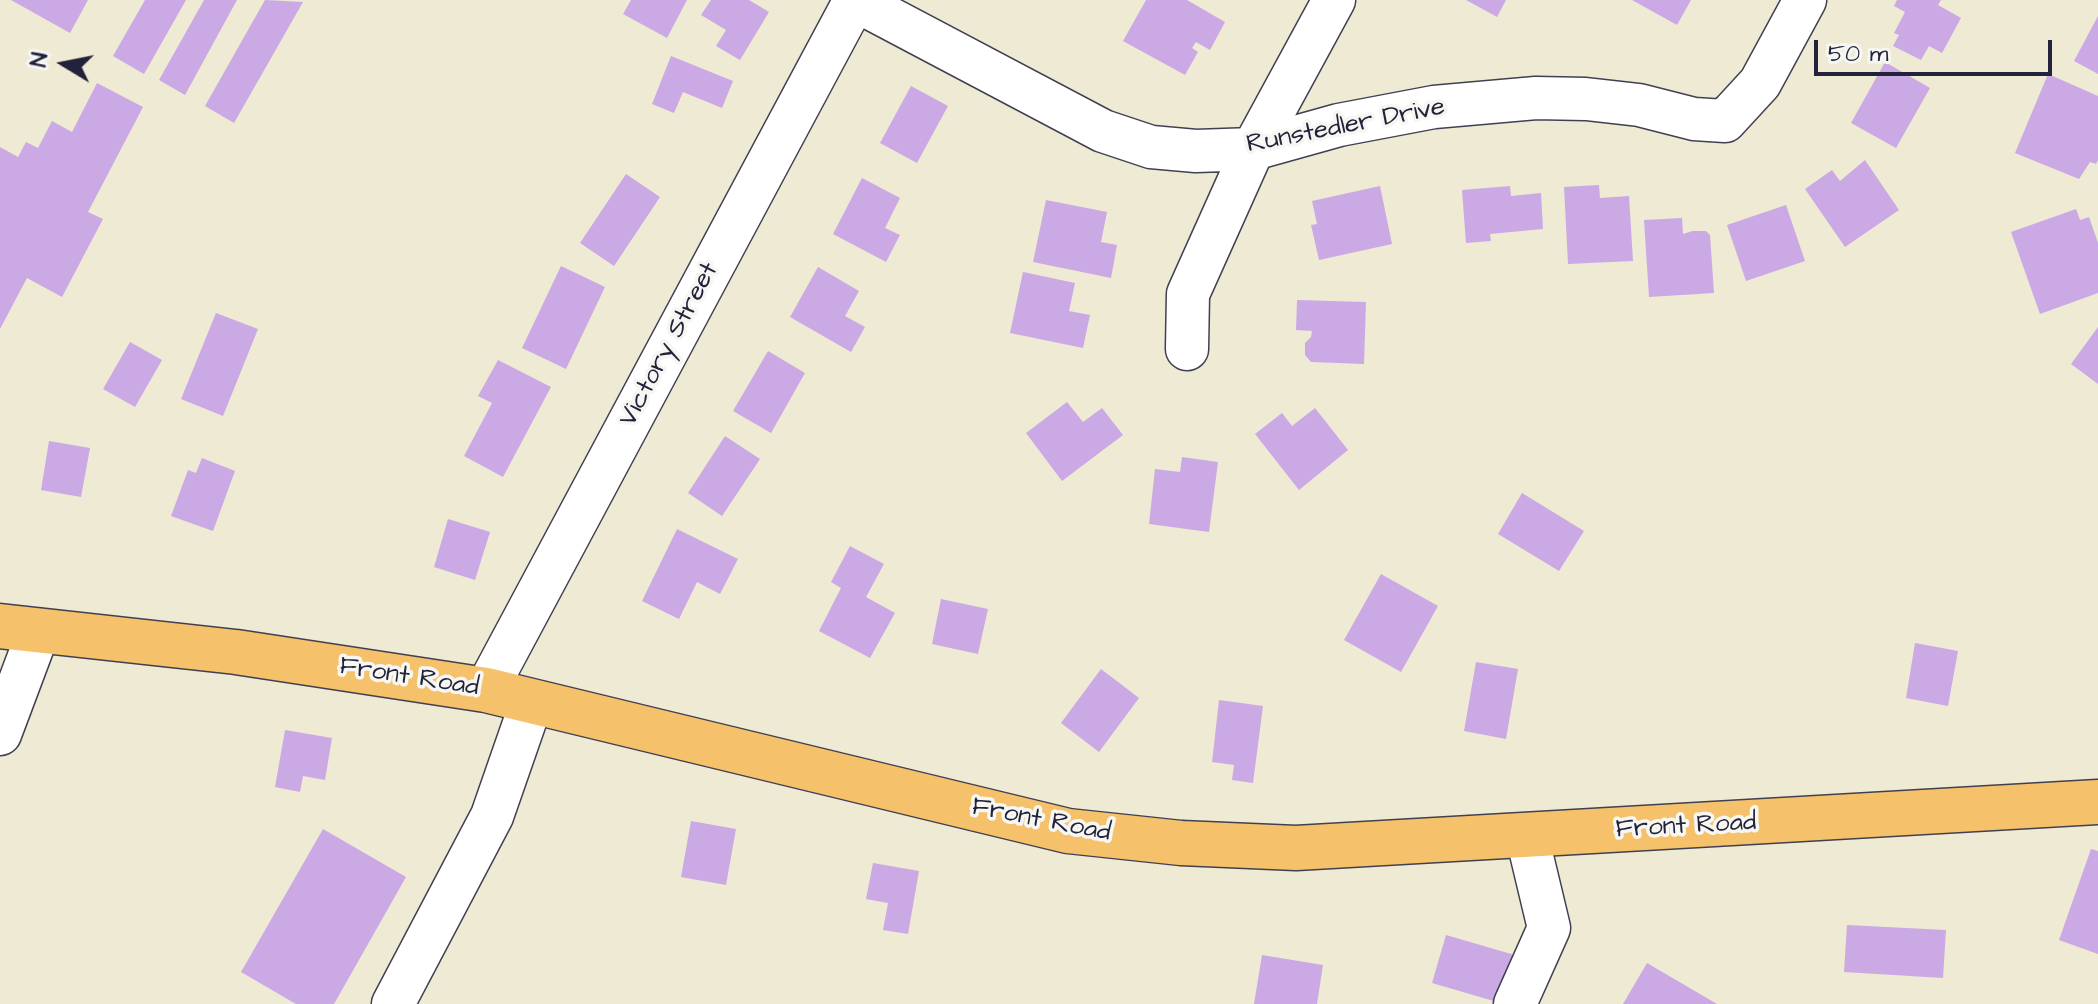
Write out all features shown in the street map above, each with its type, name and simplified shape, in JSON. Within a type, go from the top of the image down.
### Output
[{"type":"main road","name":"Front Road","points":[[20,628],[236,652],[486,690],[1068,831],[1181,843],[1296,848],[2098,802]]},
{"type":"street","name":"Runstedler Drive","points":[[855,0],[1103,131],[1151,147],[1196,151],[1253,149],[1339,125],[1434,107],[1536,98],[1625,103],[1694,119],[1725,121],[1760,83],[1805,0]]},
{"type":"street","name":"Victory Street","points":[[486,690],[855,0]]},
{"type":"street","points":[[1187,349],[1188,294],[1253,149],[1334,0]]},
{"type":"street","points":[[0,734],[20,628]]},
{"type":"street","points":[[393,1004],[492,816],[532,701]]},
{"type":"street","points":[[1515,1004],[1549,928],[1527,836]]},
{"type":"building","points":[[11,0],[88,0],[70,33]]},
{"type":"building","points":[[145,0],[186,0],[144,74],[113,56]]},
{"type":"building","points":[[204,0],[237,0],[185,95],[159,80]]},
{"type":"building","points":[[265,0],[303,2],[234,123],[205,106]]},
{"type":"building","points":[[631,0],[687,0],[667,38],[623,14]]},
{"type":"building","points":[[711,0],[749,0],[769,12],[740,60],[716,46],[726,30],[701,15]]},
{"type":"building","points":[[1146,0],[1187,0],[1225,22],[1210,50],[1196,42],[1192,48],[1198,52],[1185,75],[1123,41]]},
{"type":"building","points":[[1466,0],[1506,0],[1497,17]]},
{"type":"building","points":[[1632,0],[1691,0],[1677,25]]},
{"type":"building","points":[[1897,0],[1941,0],[1938,5],[1961,18],[1942,53],[1929,46],[1921,60],[1893,46],[1899,35],[1894,33],[1905,12],[1894,6]]},
{"type":"building","points":[[2098,16],[2098,74],[2074,61]]},
{"type":"building","points":[[671,56],[733,81],[722,108],[683,92],[674,113],[652,104]]},
{"type":"building","points":[[1885,62],[1930,88],[1896,148],[1851,123]]},
{"type":"building","points":[[2048,74],[2098,96],[2098,160],[2096,164],[2090,162],[2079,179],[2015,153]]},
{"type":"building","points":[[97,83],[143,107],[88,212],[103,219],[62,297],[27,278],[0,329],[0,147],[18,157],[26,142],[38,148],[52,121],[72,132]]},
{"type":"building","points":[[911,86],[948,106],[917,163],[880,143]]},
{"type":"building","points":[[1865,160],[1899,210],[1845,247],[1805,189],[1832,170],[1840,181]]},
{"type":"building","points":[[626,174],[660,197],[614,266],[580,243]]},
{"type":"building","points":[[862,178],[900,198],[885,228],[900,235],[886,262],[833,234]]},
{"type":"building","points":[[1599,185],[1600,198],[1629,196],[1633,261],[1568,264],[1564,187]]},
{"type":"building","points":[[1380,186],[1392,244],[1319,260],[1311,225],[1317,224],[1312,201]]},
{"type":"building","points":[[1510,186],[1511,196],[1541,193],[1543,229],[1490,234],[1491,241],[1466,243],[1462,190]]},
{"type":"building","points":[[1046,200],[1107,212],[1101,242],[1117,245],[1111,278],[1033,262]]},
{"type":"building","points":[[1786,205],[1805,261],[1746,281],[1727,225]]},
{"type":"building","points":[[2076,209],[2080,220],[2089,217],[2098,243],[2098,293],[2040,314],[2011,232]]},
{"type":"building","points":[[1682,218],[1683,234],[1706,231],[1710,235],[1714,293],[1649,297],[1644,220]]},
{"type":"building","points":[[561,266],[605,287],[566,369],[522,348]]},
{"type":"building","points":[[818,267],[859,291],[845,316],[865,327],[851,352],[790,317]]},
{"type":"building","points":[[1023,272],[1075,283],[1069,311],[1090,315],[1083,348],[1010,333]]},
{"type":"building","points":[[1297,300],[1366,302],[1364,364],[1311,362],[1305,355],[1305,343],[1312,331],[1296,330]]},
{"type":"building","points":[[216,313],[258,329],[223,416],[181,399]]},
{"type":"building","points":[[2098,327],[2098,384],[2071,364]]},
{"type":"building","points":[[130,342],[162,360],[135,407],[103,389]]},
{"type":"building","points":[[768,351],[805,373],[771,433],[733,411]]},
{"type":"building","points":[[498,360],[551,387],[503,477],[464,456],[492,403],[478,396]]},
{"type":"building","points":[[1067,402],[1083,422],[1102,408],[1123,435],[1062,481],[1026,433]]},
{"type":"building","points":[[1315,408],[1348,450],[1299,490],[1255,434],[1282,413],[1292,426]]},
{"type":"building","points":[[725,436],[760,459],[722,516],[688,493]]},
{"type":"building","points":[[49,441],[90,448],[81,497],[41,490]]},
{"type":"building","points":[[1182,457],[1218,462],[1209,532],[1149,524],[1155,469],[1180,472]]},
{"type":"building","points":[[202,458],[235,471],[213,531],[171,516],[188,470],[196,473]]},
{"type":"building","points":[[1522,493],[1584,531],[1559,571],[1498,534]]},
{"type":"building","points":[[448,519],[490,532],[475,580],[434,567]]},
{"type":"building","points":[[677,529],[738,559],[720,594],[697,582],[679,619],[642,601]]},
{"type":"building","points":[[850,546],[884,564],[866,597],[895,613],[870,658],[819,631],[841,588],[831,582]]},
{"type":"building","points":[[1381,574],[1438,606],[1401,672],[1344,640]]},
{"type":"building","points":[[941,599],[988,609],[978,654],[932,644]]},
{"type":"building","points":[[1915,643],[1958,651],[1948,706],[1906,698]]},
{"type":"building","points":[[1476,662],[1518,669],[1506,739],[1464,731]]},
{"type":"building","points":[[1101,669],[1139,698],[1099,752],[1061,723]]},
{"type":"building","points":[[1219,700],[1263,706],[1253,783],[1232,780],[1234,765],[1212,762]]},
{"type":"building","points":[[285,730],[332,738],[325,780],[303,776],[300,792],[275,787]]},
{"type":"building","points":[[691,821],[736,829],[726,885],[681,877]]},
{"type":"building","points":[[323,829],[406,877],[334,1004],[296,1004],[241,972]]},
{"type":"building","points":[[2091,849],[2098,851],[2098,954],[2059,940]]},
{"type":"building","points":[[873,863],[919,871],[908,934],[883,930],[888,903],[866,899]]},
{"type":"building","points":[[1847,925],[1946,930],[1943,978],[1844,972]]},
{"type":"building","points":[[1446,935],[1518,956],[1504,1004],[1432,983]]},
{"type":"building","points":[[1262,955],[1323,965],[1317,1004],[1254,1004]]},
{"type":"building","points":[[1647,963],[1717,1004],[1623,1004]]}]
